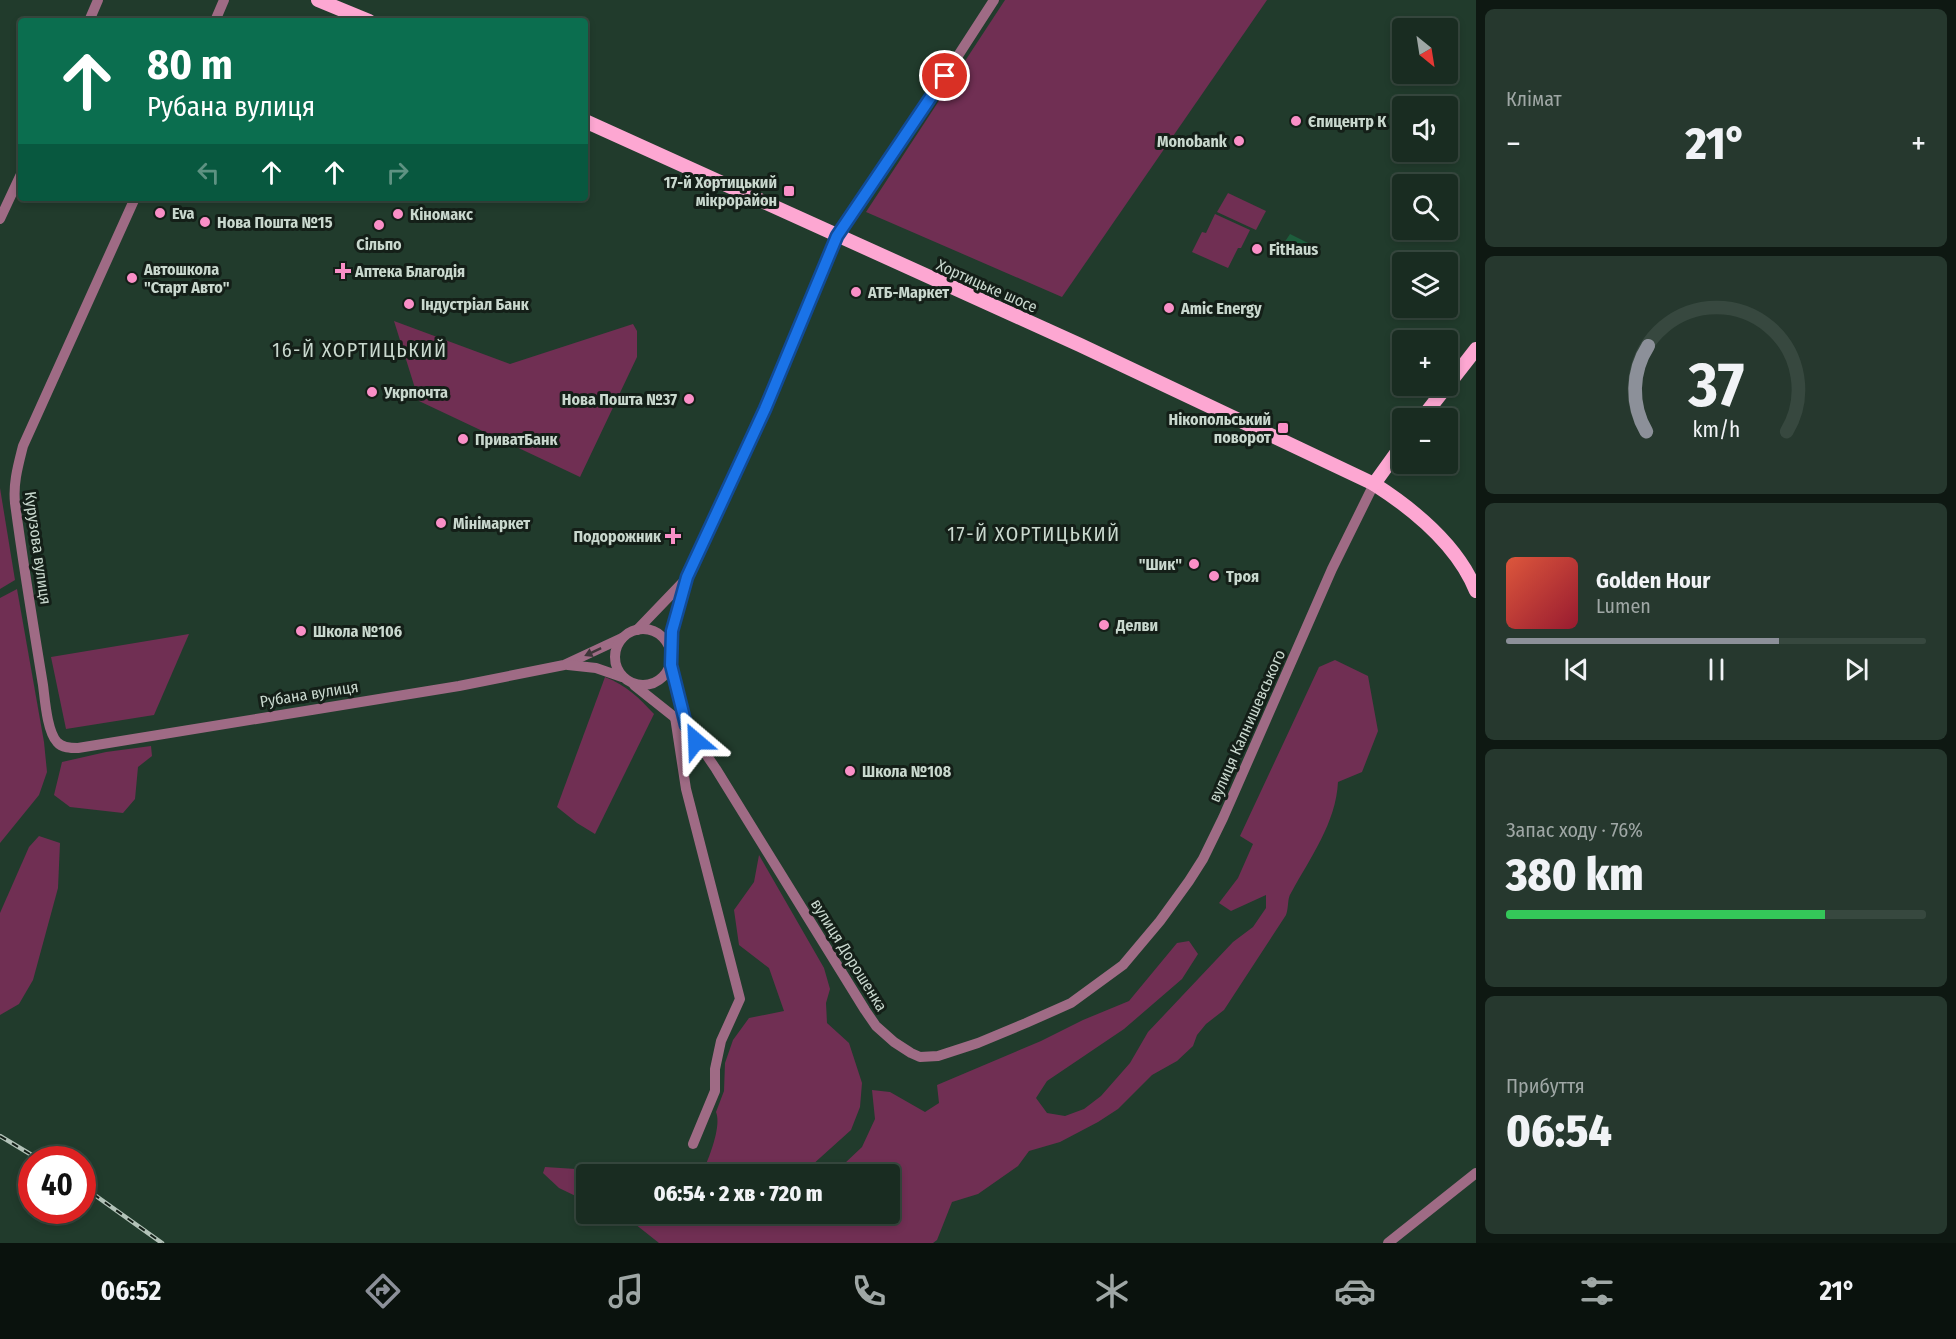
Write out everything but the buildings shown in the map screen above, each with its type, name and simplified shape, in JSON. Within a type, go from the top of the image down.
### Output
[{"type":"main road","points":[[318,0],[362,18]]},
{"type":"main road","name":"Хортицьке шосе","points":[[588,122],[1080,345],[1374,484],[1399,500],[1437,535],[1452,551],[1476,591]]},
{"type":"main road","points":[[1458,372],[1476,349]]},
{"type":"main road","points":[[1430,408],[1439,396]]},
{"type":"main road","points":[[1374,484],[1392,459]]},
{"type":"street","points":[[90,18],[98,0]]},
{"type":"street","points":[[216,18],[224,0]]},
{"type":"street","points":[[687,577],[638,630],[622,638],[615,654],[616,666],[622,676],[632,684],[643,686],[655,684],[665,676],[671,665],[670,646],[675,618],[687,577],[765,409],[837,236],[908,133],[994,0]]},
{"type":"street","points":[[0,219],[18,180]]},
{"type":"street","name":"Курузова вулиця","points":[[58,744],[49,724],[39,662],[15,503],[15,475],[23,446],[134,201]]},
{"type":"street","name":"вулиця Калнишевського","points":[[1124,965],[1161,921],[1203,859],[1337,559],[1374,484]]},
{"type":"street","points":[[638,630],[656,632],[662,635],[670,646]]},
{"type":"street","name":"Рубана вулиця","points":[[58,744],[78,748],[459,686],[564,665],[622,638]]},
{"type":"street","name":"Рубана вулиця","points":[[564,665],[596,668],[622,676]]},
{"type":"street","name":"вулиця Дорошенка","points":[[671,665],[686,725]]},
{"type":"street","name":"вулиця Дорошенка","points":[[632,684],[686,725],[716,769],[865,1010],[876,1026],[911,1053],[920,1057],[938,1056],[1026,1023],[1071,1002],[1124,965]]},
{"type":"street","points":[[675,717],[686,789],[740,999],[721,1041],[715,1069],[715,1091],[693,1144]]},
{"type":"street","points":[[1388,1243],[1476,1173]]},
{"type":"shaded area","points":[[1005,0],[1267,0],[1062,297],[866,212]]},
{"type":"shaded area","points":[[1228,193],[1266,211],[1256,230],[1217,212]]},
{"type":"shaded area","points":[[1215,214],[1250,230],[1228,268],[1192,252],[1202,232],[1206,233]]},
{"type":"shaded area","points":[[1290,234],[1310,244],[1306,254],[1284,243]]},
{"type":"shaded area","points":[[394,321],[510,364],[633,324],[637,331],[637,357],[580,477],[419,401]]},
{"type":"shaded area","points":[[0,488],[15,580],[0,589]]},
{"type":"shaded area","points":[[17,589],[44,742],[47,772],[39,795],[0,843],[0,598]]},
{"type":"shaded area","points":[[189,634],[154,715],[66,729],[51,657]]},
{"type":"shaded area","points":[[1335,660],[1368,676],[1378,731],[1362,772],[1338,782],[1327,826],[1290,895],[1286,915],[1224,1010],[1206,1024],[1197,1035],[1193,1046],[1177,1061],[1152,1075],[1118,1109],[1098,1122],[1060,1142],[1029,1151],[1018,1166],[978,1194],[952,1202],[937,1240],[933,1243],[659,1243],[635,1224],[900,1224],[900,1164],[844,1164],[862,1147],[875,1119],[872,1090],[890,1092],[925,1112],[939,1103],[937,1085],[1129,1001],[1177,943],[1189,941],[1198,954],[1182,979],[1124,1029],[1047,1081],[1036,1098],[1047,1113],[1065,1116],[1084,1109],[1101,1096],[1130,1063],[1148,1032],[1233,942],[1253,927],[1266,908],[1266,895],[1231,911],[1219,903],[1238,878],[1253,844],[1240,836],[1319,667]]},
{"type":"shaded area","points":[[605,677],[632,692],[654,714],[595,834],[557,807]]},
{"type":"shaded area","points":[[151,746],[152,756],[138,767],[135,799],[123,813],[70,807],[54,795],[62,762],[106,752]]},
{"type":"shaded area","points":[[39,836],[60,843],[58,888],[33,980],[19,1004],[0,1015],[0,913],[29,847]]},
{"type":"shaded area","points":[[759,855],[824,968],[830,989],[826,1003],[827,1023],[849,1043],[862,1083],[860,1107],[851,1130],[813,1164],[706,1164],[716,1135],[716,1112],[724,1091],[725,1063],[733,1040],[749,1018],[784,1011],[769,968],[739,945],[734,910],[754,882]]},
{"type":"shaded area","points":[[545,1167],[576,1169],[576,1196],[559,1188],[543,1173]]},
{"type":"railway","points":[[0,1136],[18,1147]]},
{"type":"railway","points":[[96,1196],[162,1243]]},
{"type":"place","name":"Єпицентр К","points":[[1296,121]]},
{"type":"place","name":"Monobank","points":[[1239,141]]},
{"type":"place","name":"17-й Хортицький мікрорайон","points":[[789,191]]},
{"type":"place","name":"Eva","points":[[160,213]]},
{"type":"place","name":"Кіномакс","points":[[398,214]]},
{"type":"place","name":"Нова Пошта №15","points":[[205,222]]},
{"type":"place","name":"Сільпо","points":[[379,225]]},
{"type":"place","name":"FitHaus","points":[[1257,249]]},
{"type":"place","name":"Аптека Благодiя","points":[[343,271]]},
{"type":"place","name":"Автошкола \"Старт Авто\"","points":[[132,278]]},
{"type":"place","name":"АТБ-Маркет","points":[[856,292]]},
{"type":"place","name":"Iндустрiал Банк","points":[[409,304]]},
{"type":"place","name":"Amic Energy","points":[[1169,308]]},
{"type":"place","name":"Укрпочта","points":[[372,392]]},
{"type":"place","name":"Нова Пошта №37","points":[[689,399]]},
{"type":"place","name":"Нікопольський поворот","points":[[1283,428]]},
{"type":"place","name":"ПриватБанк","points":[[463,439]]},
{"type":"place","name":"Мiнiмаркет","points":[[441,523]]},
{"type":"place","name":"Подорожник","points":[[673,536]]},
{"type":"place","name":"\"Шик\"","points":[[1194,564]]},
{"type":"place","name":"Троя","points":[[1214,576]]},
{"type":"place","name":"Делви","points":[[1104,625]]},
{"type":"place","name":"Школа №106","points":[[301,631]]},
{"type":"place","name":"Школа №108","points":[[850,771]]},
{"type":"district","name":"16-Й ХОРТИЦЬКИЙ","points":[[360,350]]},
{"type":"district","name":"17-Й ХОРТИЦЬКИЙ","points":[[1034,534]]},
{"type":"route","points":[[696,741],[686,725],[680,704],[671,665],[670,646],[675,618],[694,558],[765,409],[837,236],[945,76]]}]
